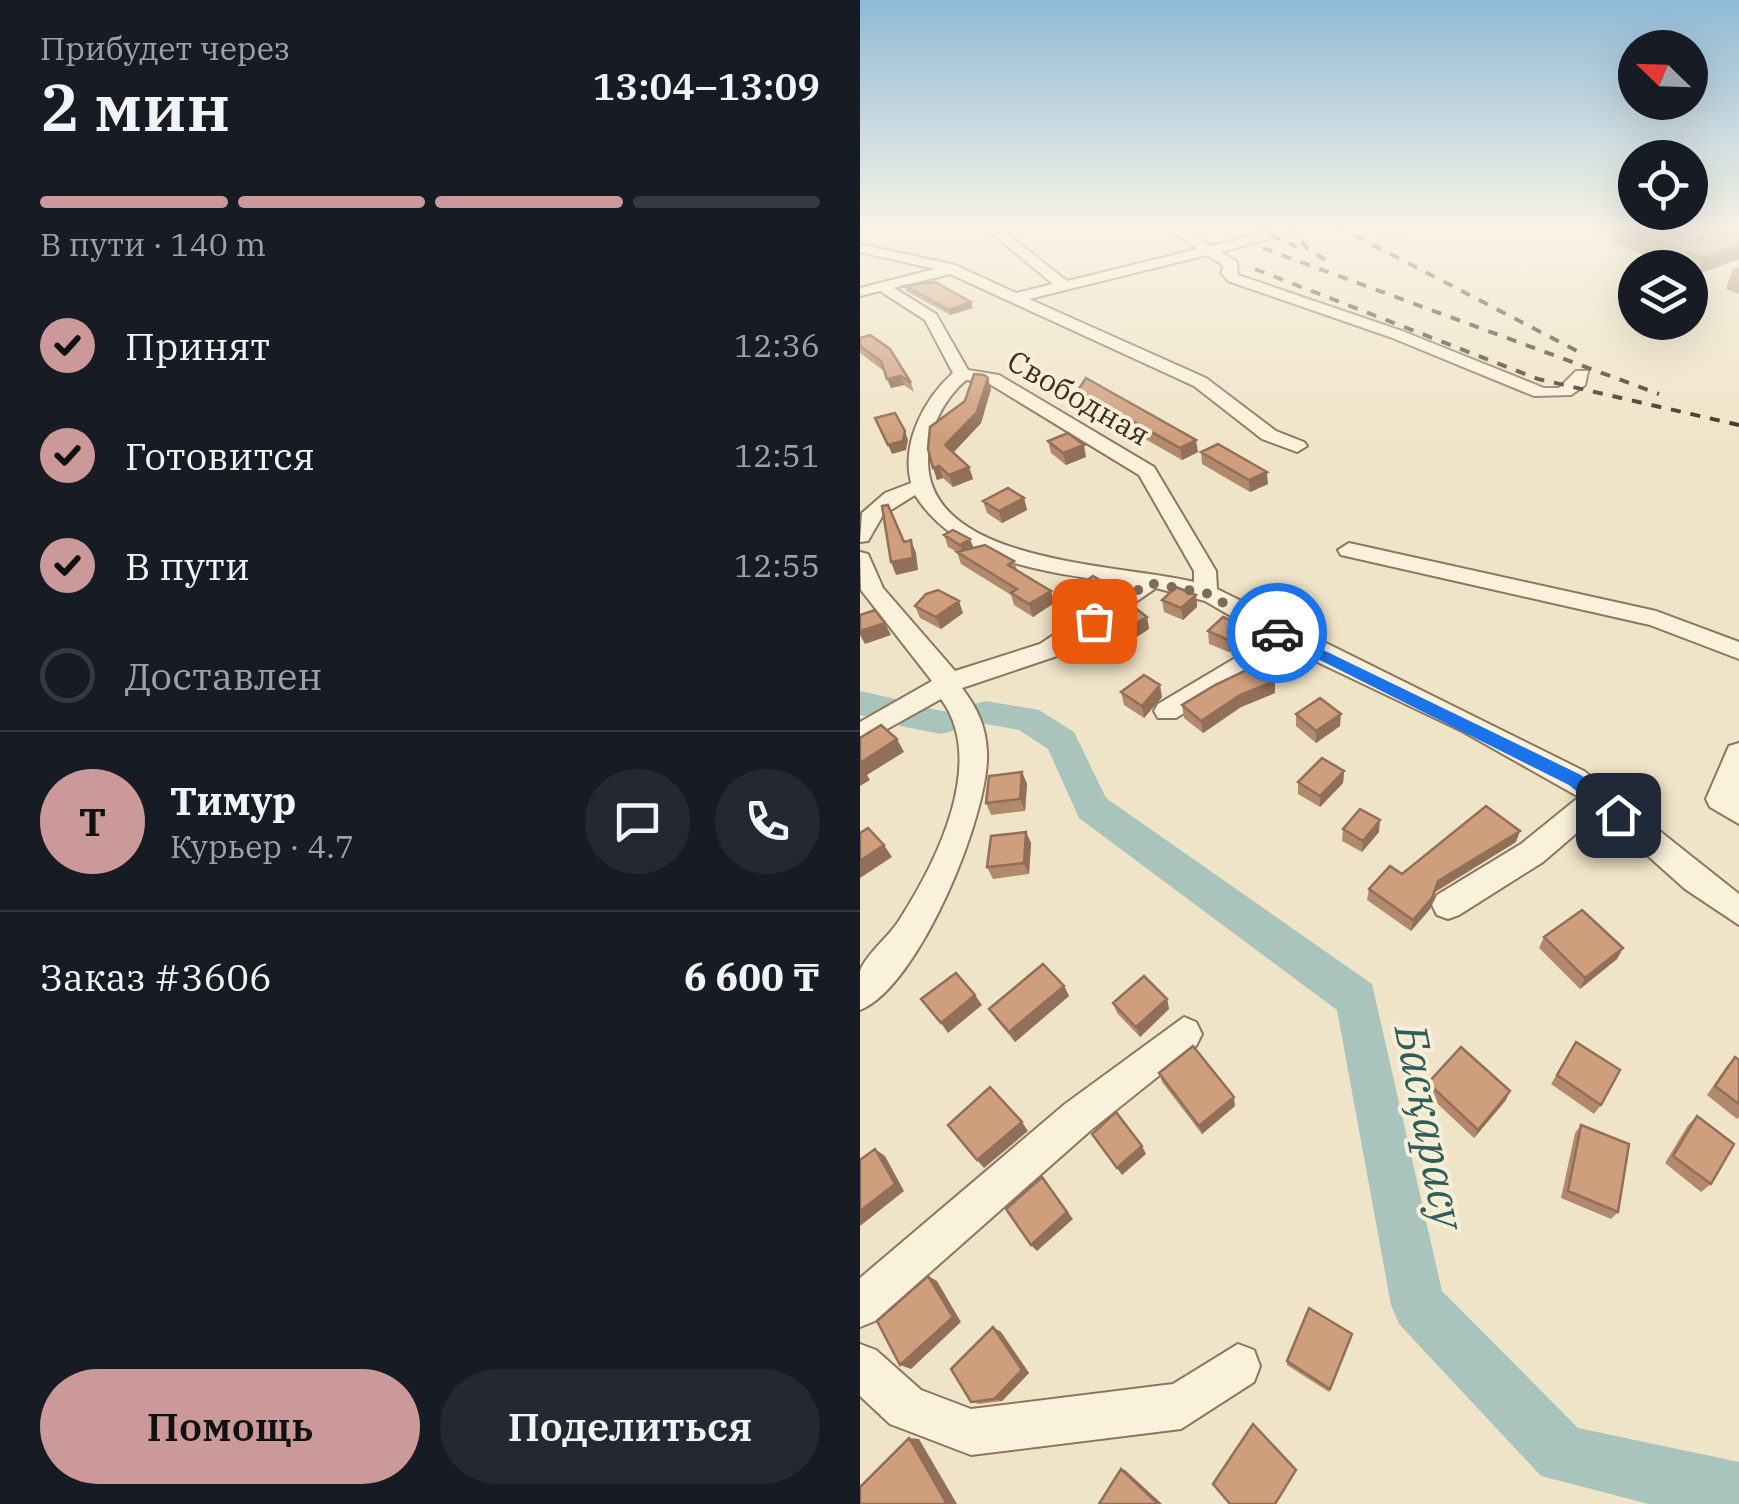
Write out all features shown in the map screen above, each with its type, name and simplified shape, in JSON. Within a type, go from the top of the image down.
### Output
[{"type":"street","points":[[901,296],[931,317],[962,374],[952,382],[919,442],[916,459],[920,487],[933,506],[999,551],[1021,559],[1206,593],[1287,638],[1525,754],[1601,800],[1739,911]]},
{"type":"street","points":[[1286,296],[1396,334],[1540,392],[1562,394],[1579,383],[1582,375]]},
{"type":"street","points":[[1020,297],[1200,382],[1269,436],[1297,446]]},
{"type":"street","name":"Свободная","points":[[962,374],[993,380],[1147,471],[1204,571],[1206,593]]},
{"type":"street","points":[[860,536],[878,508],[901,492],[920,487]]},
{"type":"street","points":[[1349,550],[1656,619],[1739,650]]},
{"type":"street","points":[[860,559],[873,590],[944,674],[945,686]]},
{"type":"street","points":[[860,734],[945,686],[993,665],[1048,650],[1148,583]]},
{"type":"street","points":[[1167,710],[1287,638]]},
{"type":"street","points":[[860,994],[914,926],[948,866],[977,762],[961,697],[945,686]]},
{"type":"street","points":[[1739,753],[1720,796],[1723,803],[1739,812]]},
{"type":"street","points":[[1448,905],[1532,854],[1582,809],[1601,800]]},
{"type":"street","points":[[860,1306],[1078,1117],[1184,1034]]},
{"type":"street","points":[[860,1366],[906,1408],[971,1432],[1180,1406],[1238,1366]]},
{"type":"building","points":[[924,296],[961,296],[971,302],[949,310]]},
{"type":"building","points":[[870,335],[890,349],[911,383],[901,376],[887,379],[881,361],[860,346],[860,338]]},
{"type":"building","points":[[974,374],[988,378],[977,412],[945,445],[969,467],[949,475],[939,466],[933,468],[928,449],[930,427],[965,401]]},
{"type":"building","points":[[1086,378],[1196,440],[1180,448],[1078,390]]},
{"type":"building","points":[[895,413],[905,431],[903,441],[888,445],[875,418]]},
{"type":"building","points":[[1068,433],[1084,445],[1063,453],[1048,441]]},
{"type":"building","points":[[1218,444],[1267,472],[1249,480],[1201,452]]},
{"type":"building","points":[[1008,488],[1024,498],[999,511],[983,501]]},
{"type":"building","points":[[888,505],[904,542],[911,540],[913,558],[891,562],[882,506]]},
{"type":"building","points":[[953,530],[970,539],[960,545],[944,535]]},
{"type":"building","points":[[985,545],[1014,561],[1008,565],[1051,591],[1029,604],[1011,593],[1017,589],[957,552]]},
{"type":"building","points":[[1093,576],[1105,583],[1081,598],[1070,592]]},
{"type":"building","points":[[1176,587],[1196,595],[1181,608],[1162,600]]},
{"type":"building","points":[[938,590],[959,601],[936,617],[915,606],[926,594]]},
{"type":"building","points":[[1125,600],[1147,617],[1133,625],[1111,609]]},
{"type":"building","points":[[875,610],[885,623],[860,631],[860,615]]},
{"type":"building","points":[[1223,617],[1243,626],[1228,640],[1208,631]]},
{"type":"building","points":[[1259,664],[1275,681],[1240,695],[1201,721],[1182,705],[1215,685]]},
{"type":"building","points":[[1144,675],[1160,685],[1142,706],[1121,692]]},
{"type":"building","points":[[1320,698],[1341,714],[1316,731],[1296,714]]},
{"type":"building","points":[[881,725],[897,739],[860,763],[860,738]]},
{"type":"building","points":[[1322,758],[1344,771],[1320,796],[1298,782]]},
{"type":"building","points":[[1022,772],[1020,799],[986,803],[989,776]]},
{"type":"building","points":[[1486,806],[1520,831],[1438,881],[1432,898],[1413,920],[1369,889],[1390,866],[1402,874]]},
{"type":"building","points":[[1360,809],[1380,820],[1363,841],[1343,829]]},
{"type":"building","points":[[868,828],[884,845],[860,861],[860,833]]},
{"type":"building","points":[[1026,832],[1024,863],[987,867],[991,836]]},
{"type":"building","points":[[1582,910],[1623,948],[1585,978],[1544,937]]},
{"type":"building","points":[[1043,964],[1064,986],[1009,1032],[989,1009]]},
{"type":"building","points":[[956,973],[975,995],[941,1023],[921,999]]},
{"type":"building","points":[[1144,976],[1167,999],[1136,1027],[1113,1003]]},
{"type":"building","points":[[1576,1042],[1620,1070],[1601,1105],[1557,1075]]},
{"type":"building","points":[[1193,1046],[1234,1097],[1199,1126],[1159,1073]]},
{"type":"building","points":[[1461,1047],[1510,1091],[1478,1130],[1428,1083]]},
{"type":"building","points":[[1735,1057],[1739,1060],[1739,1104],[1715,1086]]},
{"type":"building","points":[[990,1087],[1022,1122],[977,1160],[948,1125]]},
{"type":"building","points":[[1116,1112],[1142,1146],[1117,1168],[1092,1134]]},
{"type":"building","points":[[1697,1116],[1734,1144],[1711,1184],[1673,1156]]},
{"type":"building","points":[[1581,1125],[1629,1144],[1618,1212],[1568,1191]]},
{"type":"building","points":[[875,1149],[895,1184],[860,1211],[860,1160]]},
{"type":"building","points":[[1042,1177],[1067,1212],[1031,1245],[1006,1209]]},
{"type":"building","points":[[928,1276],[953,1317],[900,1365],[877,1321]]},
{"type":"building","points":[[1309,1308],[1352,1334],[1330,1389],[1287,1361]]},
{"type":"building","points":[[993,1327],[1022,1370],[994,1399],[971,1402],[951,1369]]},
{"type":"building","points":[[1253,1424],[1296,1470],[1275,1504],[1230,1504],[1213,1484]]},
{"type":"building","points":[[909,1438],[947,1504],[860,1504],[860,1487]]},
{"type":"building","points":[[1121,1469],[1158,1504],[1099,1504]]},
{"type":"waterway","name":"Басқарасу","points":[[860,703],[884,708]]},
{"type":"waterway","name":"Басқарасу","points":[[986,713],[1027,719],[1062,741],[1092,808],[1357,999],[1418,1305],[1562,1455],[1739,1493]]},
{"type":"waterway","name":"Басқарасу","points":[[912,717],[941,722]]},
{"type":"railway","points":[[1325,296],[1538,379],[1739,425]]},
{"type":"railway","points":[[1394,296],[1659,394]]},
{"type":"railway","points":[[1472,296],[1581,353]]},
{"type":"way so far","points":[[1094,621],[1148,583],[1206,593],[1277,633]]},
{"type":"route","points":[[1277,633],[1575,780],[1618,815]]}]
